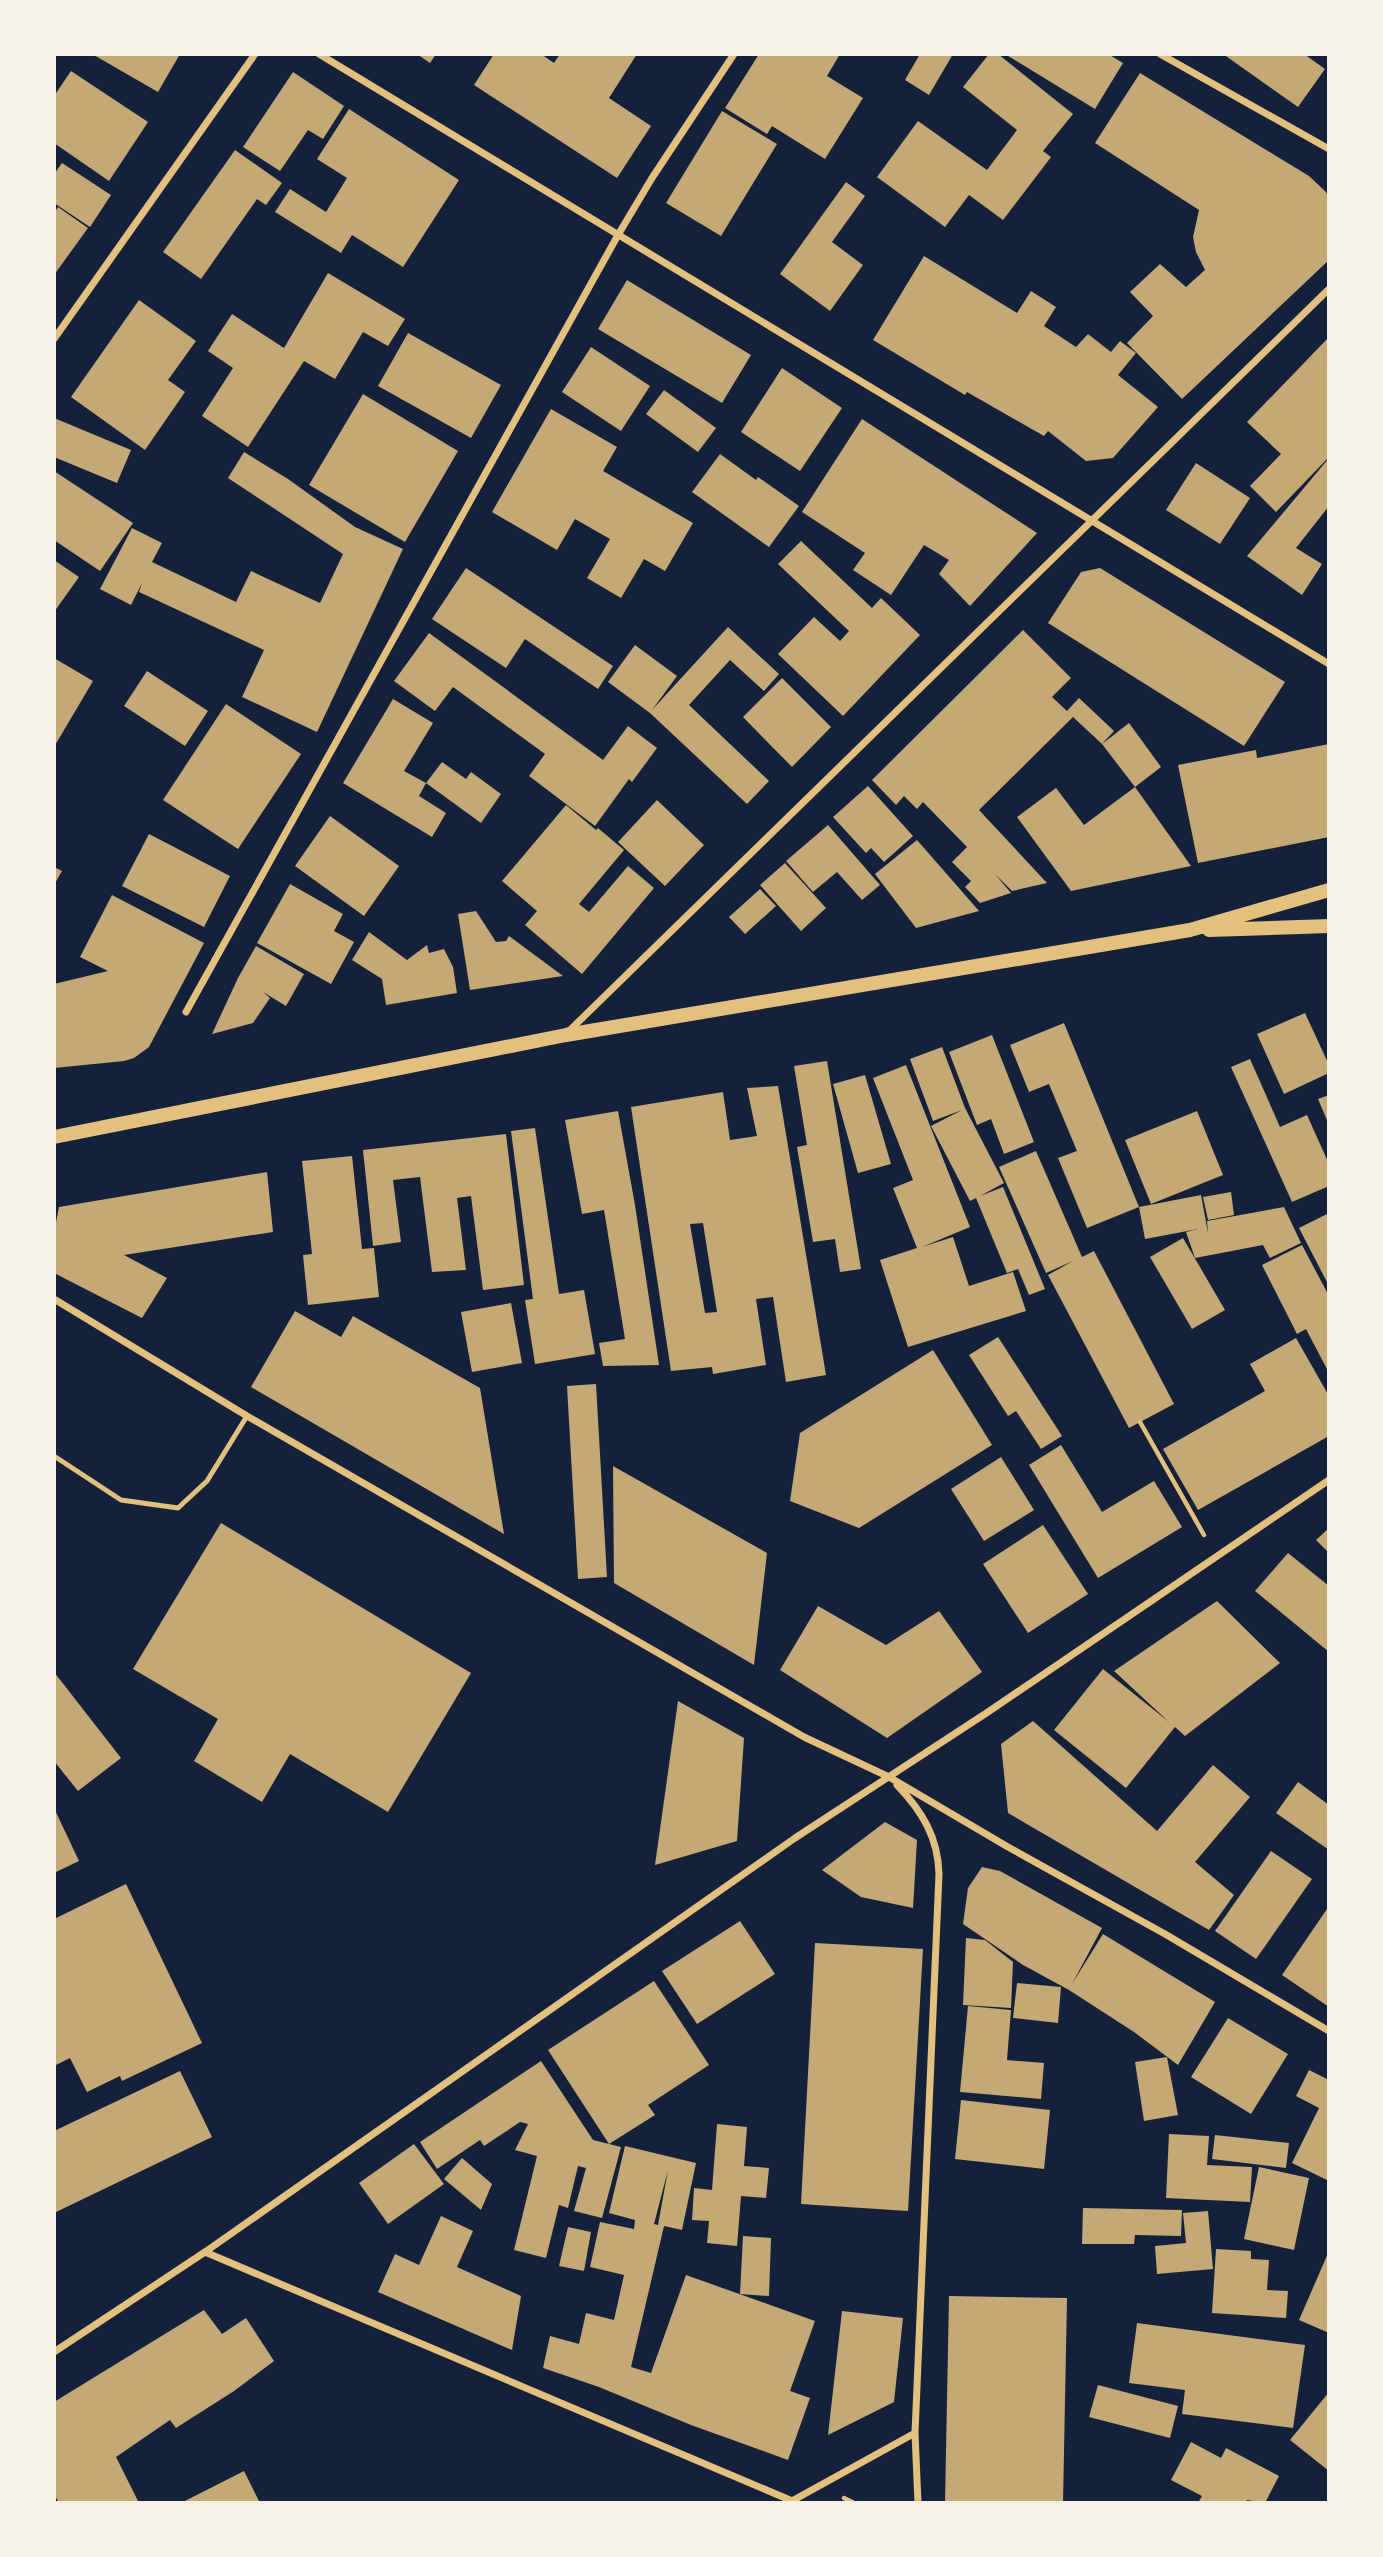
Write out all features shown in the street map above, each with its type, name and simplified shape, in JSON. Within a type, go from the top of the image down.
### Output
[{"type":"main road","points":[[54,1136],[566,1035],[1190,930],[1329,890]]},
{"type":"main road","points":[[1190,930],[1329,926]]},
{"type":"street","points":[[54,339],[255,54]]},
{"type":"street","points":[[319,54],[1329,664]]},
{"type":"street","points":[[186,1012],[618,235],[652,178],[734,54]]},
{"type":"street","points":[[1160,54],[1329,149]]},
{"type":"street","points":[[566,1035],[640,959],[1329,289]]},
{"type":"street","points":[[54,1299],[247,1416],[804,1737],[889,1777],[1329,2031]]},
{"type":"street","points":[[54,2352],[205,2252],[789,1842],[1329,1480]]},
{"type":"street","points":[[889,1777],[911,1800],[925,1820],[938,1855],[939,1887],[915,2433],[918,2503]]},
{"type":"street","points":[[205,2252],[793,2502],[915,2433]]},
{"type":"lane","points":[[54,1456],[121,1500],[178,1508],[207,1480],[247,1416]]},
{"type":"path","points":[[1140,1422],[1204,1535]]},
{"type":"building","points":[[92,54],[180,54],[158,92]]},
{"type":"building","points":[[417,54],[436,54],[430,63]]},
{"type":"building","points":[[494,54],[541,54],[554,63],[560,54],[637,54],[609,98],[651,126],[617,178],[474,85]]},
{"type":"building","points":[[759,54],[840,54],[827,76],[863,98],[825,159],[772,126],[767,134],[725,108]]},
{"type":"building","points":[[920,54],[953,54],[929,95],[905,80]]},
{"type":"building","points":[[989,54],[998,54],[1073,114],[1043,151],[1051,157],[1003,220],[969,195],[945,227],[877,177],[918,121],[987,170],[1017,130],[963,87]]},
{"type":"building","points":[[1005,54],[1108,54],[1123,63],[1095,109]]},
{"type":"building","points":[[1223,54],[1304,54],[1325,69],[1298,107]]},
{"type":"building","points":[[71,71],[148,122],[109,181],[54,143],[54,96]]},
{"type":"building","points":[[293,72],[344,106],[323,139],[308,130],[280,171],[243,147]]},
{"type":"building","points":[[1140,73],[1309,176],[1326,192],[1329,199],[1329,260],[1182,399],[1127,343],[1153,316],[1130,292],[1160,264],[1186,287],[1205,270],[1196,252],[1193,237],[1199,210],[1095,143]]},
{"type":"building","points":[[349,109],[459,180],[403,267],[352,235],[341,253],[275,212],[290,189],[326,212],[347,178],[317,159]]},
{"type":"building","points":[[722,111],[777,144],[721,236],[666,203]]},
{"type":"building","points":[[235,150],[282,183],[266,205],[257,199],[201,279],[163,252]]},
{"type":"building","points":[[62,163],[111,195],[90,227],[54,203],[54,174]]},
{"type":"building","points":[[846,182],[865,196],[832,242],[863,265],[830,311],[780,274]]},
{"type":"building","points":[[58,207],[88,228],[54,275],[54,213]]},
{"type":"building","points":[[924,256],[1017,313],[1031,291],[1056,307],[1044,326],[1076,347],[1088,334],[1111,352],[1120,341],[1136,353],[1118,375],[1158,407],[1113,458],[1086,461],[1048,431],[1044,436],[967,392],[965,395],[873,340]]},
{"type":"building","points":[[328,273],[405,319],[388,346],[363,332],[335,379],[304,361],[248,447],[202,416],[233,368],[208,351],[232,314],[284,348]]},
{"type":"building","points":[[627,280],[751,355],[722,403],[598,329]]},
{"type":"building","points":[[139,300],[196,341],[168,380],[185,392],[145,450],[71,397]]},
{"type":"building","points":[[408,333],[501,385],[471,438],[378,386]]},
{"type":"building","points":[[1329,337],[1329,457],[1276,512],[1250,486],[1281,454],[1247,422]]},
{"type":"building","points":[[591,347],[650,386],[621,431],[562,392]]},
{"type":"building","points":[[782,368],[842,408],[800,471],[741,432]]},
{"type":"building","points":[[664,390],[716,428],[698,452],[646,414]]},
{"type":"building","points":[[363,394],[458,451],[405,542],[309,485]]},
{"type":"building","points":[[551,409],[617,447],[603,471],[693,523],[665,571],[644,559],[621,598],[587,578],[610,539],[575,519],[557,550],[492,512]]},
{"type":"building","points":[[54,418],[131,450],[117,483],[54,457]]},
{"type":"building","points":[[862,419],[1037,533],[970,606],[939,574],[949,560],[924,545],[891,595],[853,570],[865,553],[802,512]]},
{"type":"building","points":[[244,452],[288,479],[355,527],[403,549],[317,732],[242,697],[264,650],[139,592],[142,583],[131,605],[100,589],[132,528],[162,543],[152,562],[236,602],[251,571],[320,603],[343,554],[228,478]]},
{"type":"building","points":[[720,454],[799,506],[769,547],[692,492]]},
{"type":"building","points":[[1329,458],[1329,506],[1296,548],[1322,564],[1302,595],[1247,556]]},
{"type":"building","points":[[1196,463],[1250,498],[1220,544],[1166,510]]},
{"type":"building","points":[[54,471],[133,523],[100,571],[54,540]]},
{"type":"building","points":[[801,541],[872,608],[881,598],[920,635],[843,716],[778,654],[814,617],[840,641],[849,631],[778,564]]},
{"type":"building","points":[[54,560],[79,577],[54,612]]},
{"type":"building","points":[[466,568],[613,666],[598,689],[525,639],[506,668],[432,619]]},
{"type":"building","points":[[1100,568],[1285,682],[1244,746],[1048,623],[1081,572]]},
{"type":"building","points":[[728,627],[779,674],[764,691],[730,660],[689,705],[769,781],[747,804],[650,713],[608,682],[635,645],[677,676],[652,710]]},
{"type":"building","points":[[1023,630],[1071,678],[1052,697],[1067,711],[1079,698],[1114,731],[1102,744],[1073,717],[979,810],[1047,883],[1012,891],[995,874],[1011,893],[980,903],[965,887],[971,881],[952,862],[967,847],[923,802],[917,809],[904,796],[896,805],[872,780]]},
{"type":"building","points":[[429,633],[603,760],[628,726],[657,748],[632,782],[629,779],[595,826],[529,776],[545,754],[453,687],[435,711],[394,681]]},
{"type":"building","points":[[54,658],[93,681],[54,747]]},
{"type":"building","points":[[147,671],[208,711],[185,746],[124,706]]},
{"type":"building","points":[[782,678],[831,727],[792,767],[743,717]]},
{"type":"building","points":[[393,699],[433,723],[404,771],[426,783],[419,796],[446,813],[432,837],[343,783]]},
{"type":"building","points":[[226,704],[301,754],[238,849],[163,800]]},
{"type":"building","points":[[1129,723],[1161,767],[1135,787],[1102,744]]},
{"type":"building","points":[[1329,744],[1329,837],[1198,863],[1178,765],[1256,750],[1257,758]]},
{"type":"building","points":[[442,762],[466,779],[471,772],[501,794],[481,823],[426,783]]},
{"type":"building","points":[[868,786],[913,836],[884,862],[871,848],[866,853],[833,817]]},
{"type":"building","points":[[1135,787],[1191,866],[1071,891],[1017,817],[1056,788],[1084,825]]},
{"type":"building","points":[[657,800],[704,845],[665,886],[618,842]]},
{"type":"building","points":[[566,805],[624,850],[579,904],[589,912],[628,866],[654,888],[582,974],[525,925],[537,911],[502,881]]},
{"type":"building","points":[[330,816],[399,866],[364,916],[295,866]]},
{"type":"building","points":[[828,825],[880,885],[862,900],[837,872],[813,892],[786,861]]},
{"type":"building","points":[[149,834],[230,876],[204,927],[122,886]]},
{"type":"building","points":[[917,840],[979,911],[916,928],[875,874]]},
{"type":"building","points":[[785,863],[826,908],[801,931],[760,885]]},
{"type":"building","points":[[54,867],[62,871],[54,885]]},
{"type":"building","points":[[290,884],[343,914],[334,931],[354,942],[331,984],[257,943]]},
{"type":"building","points":[[760,889],[776,906],[745,934],[729,917]]},
{"type":"building","points":[[112,895],[204,943],[149,1047],[134,1058],[124,1061],[54,1068],[54,984],[108,971],[80,957]]},
{"type":"building","points":[[476,911],[496,942],[506,941],[509,936],[563,976],[470,990],[458,914]]},
{"type":"building","points":[[369,932],[407,960],[427,945],[429,953],[444,949],[453,967],[457,993],[386,1005],[382,979],[352,960]]},
{"type":"building","points":[[256,946],[304,974],[286,1006],[263,992],[270,998],[253,1023],[212,1034],[238,978]]},
{"type":"building","points":[[1305,1013],[1329,1065],[1329,1073],[1284,1094],[1257,1034]]},
{"type":"building","points":[[1064,1023],[1139,1207],[1087,1228],[1058,1158],[1077,1151],[1049,1084],[1029,1092],[1010,1045]]},
{"type":"building","points":[[992,1035],[1034,1142],[1004,1154],[991,1119],[977,1125],[949,1052]]},
{"type":"building","points":[[942,1047],[965,1108],[1004,1183],[980,1196],[1003,1187],[1045,1289],[1029,1295],[1018,1269],[1007,1273],[976,1198],[970,1201],[931,1126],[962,1110],[933,1121],[910,1059]]},
{"type":"building","points":[[1250,1059],[1280,1127],[1307,1115],[1329,1164],[1329,1186],[1292,1202],[1231,1067]]},
{"type":"building","points":[[827,1061],[861,1269],[840,1272],[835,1239],[813,1242],[797,1147],[807,1145],[794,1066]]},
{"type":"building","points":[[906,1065],[970,1227],[922,1247],[953,1237],[969,1286],[1013,1272],[1026,1311],[908,1347],[880,1260],[917,1248],[893,1188],[913,1180],[873,1078]]},
{"type":"building","points":[[865,1075],[891,1164],[858,1173],[833,1084]]},
{"type":"building","points":[[778,1086],[826,1375],[786,1382],[773,1297],[756,1299],[766,1365],[713,1374],[712,1367],[671,1371],[631,1107],[723,1092],[730,1140],[757,1136],[747,1088]],"holes":[[[703,1223],[717,1312],[705,1313],[690,1224]]]},
{"type":"building","points":[[1329,1095],[1329,1125],[1318,1099]]},
{"type":"building","points":[[618,1111],[659,1365],[603,1366],[599,1343],[625,1339],[604,1210],[582,1214],[565,1120]]},
{"type":"building","points":[[1197,1111],[1223,1175],[1151,1204],[1125,1140]]},
{"type":"building","points":[[535,1128],[559,1294],[584,1290],[595,1354],[535,1364],[525,1300],[533,1299],[511,1131]]},
{"type":"building","points":[[506,1134],[524,1285],[483,1290],[471,1196],[457,1198],[466,1270],[432,1272],[420,1177],[393,1180],[401,1242],[373,1246],[363,1150]]},
{"type":"building","points":[[1036,1151],[1082,1257],[1094,1251],[1174,1404],[1129,1428],[1048,1275],[1073,1261],[1046,1273],[999,1167]]},
{"type":"building","points":[[352,1156],[362,1249],[374,1248],[379,1297],[308,1305],[303,1255],[312,1254],[302,1161]]},
{"type":"building","points":[[267,1172],[273,1232],[124,1255],[167,1278],[142,1318],[54,1273],[54,1232],[59,1207]]},
{"type":"building","points":[[1231,1192],[1234,1215],[1208,1220],[1203,1197]]},
{"type":"building","points":[[1201,1195],[1208,1233],[1207,1221],[1284,1207],[1301,1243],[1270,1258],[1263,1245],[1195,1258],[1186,1232],[1198,1229],[1145,1239],[1139,1207]]},
{"type":"building","points":[[1329,1213],[1329,1286],[1299,1228]]},
{"type":"building","points":[[1183,1238],[1225,1310],[1192,1329],[1150,1257]]},
{"type":"building","points":[[1302,1245],[1329,1296],[1329,1373],[1306,1329],[1297,1334],[1262,1265]]},
{"type":"building","points":[[511,1303],[522,1363],[472,1372],[461,1312]]},
{"type":"building","points":[[295,1311],[341,1337],[353,1316],[480,1388],[504,1534],[251,1387]]},
{"type":"building","points":[[998,1337],[1062,1436],[1041,1449],[1016,1411],[1008,1416],[969,1355]]},
{"type":"building","points":[[1296,1338],[1329,1396],[1329,1436],[1198,1510],[1163,1449],[1265,1391],[1250,1364]]},
{"type":"building","points":[[933,1350],[992,1445],[859,1528],[790,1501],[800,1433]]},
{"type":"building","points":[[596,1384],[607,1577],[578,1579],[567,1386]]},
{"type":"building","points":[[1061,1445],[1102,1512],[1154,1481],[1182,1527],[1098,1578],[1029,1465]]},
{"type":"building","points":[[1001,1457],[1034,1510],[984,1541],[951,1489]]},
{"type":"building","points":[[613,1466],[767,1553],[754,1665],[614,1583]]},
{"type":"building","points":[[221,1523],[471,1673],[388,1812],[290,1754],[262,1802],[194,1761],[218,1719],[133,1669]]},
{"type":"building","points":[[1043,1525],[1088,1594],[1028,1633],[983,1564]]},
{"type":"building","points":[[1329,1528],[1329,1553],[1316,1540]]},
{"type":"building","points":[[1288,1553],[1329,1586],[1329,1652],[1255,1591]]},
{"type":"building","points":[[1217,1601],[1280,1663],[1185,1736],[1175,1727],[1126,1788],[1054,1730],[1103,1669],[1169,1722],[1114,1671]]},
{"type":"building","points":[[818,1606],[886,1645],[939,1611],[982,1672],[887,1738],[780,1670]]},
{"type":"building","points":[[54,1672],[121,1758],[78,1791],[54,1761]]},
{"type":"building","points":[[678,1701],[744,1738],[737,1841],[655,1865]]},
{"type":"building","points":[[1033,1721],[1157,1831],[1213,1765],[1250,1797],[1195,1862],[1234,1895],[1209,1930],[1008,1813],[1001,1744]]},
{"type":"building","points":[[1298,1782],[1329,1805],[1329,1850],[1276,1813]]},
{"type":"building","points":[[54,1808],[79,1861],[54,1873]]},
{"type":"building","points":[[885,1822],[917,1840],[913,1908],[861,1897],[822,1870]]},
{"type":"building","points":[[1271,1851],[1312,1879],[1256,1959],[1215,1931]]},
{"type":"building","points":[[982,1867],[1000,1871],[1102,1928],[1072,1984],[1103,1934],[1215,2002],[1178,2065],[1134,2032],[1069,1990],[1023,1965],[963,1924],[968,1888]]},
{"type":"building","points":[[126,1884],[202,2043],[122,2081],[120,2076],[87,2092],[70,2058],[54,2066],[54,1919]]},
{"type":"building","points":[[1329,1906],[1329,2007],[1282,1975]]},
{"type":"building","points":[[740,1921],[775,1974],[697,2024],[662,1971]]},
{"type":"building","points":[[966,1938],[985,1940],[1013,1962],[1011,2008],[963,2005]]},
{"type":"building","points":[[815,1943],[923,1949],[908,2211],[801,2204]]},
{"type":"building","points":[[654,1981],[709,2065],[648,2105],[655,2115],[609,2144],[548,2050]]},
{"type":"building","points":[[1017,1983],[1061,1987],[1058,2023],[1013,2018]]},
{"type":"building","points":[[968,2006],[1011,2010],[1007,2060],[1044,2063],[1041,2099],[960,2092]]},
{"type":"building","points":[[1228,2018],[1288,2054],[1251,2114],[1191,2077]]},
{"type":"building","points":[[1167,2057],[1178,2115],[1144,2121],[1135,2062]]},
{"type":"building","points":[[541,2061],[593,2140],[621,2147],[602,2218],[574,2211],[586,2168],[578,2166],[568,2208],[559,2205],[546,2258],[514,2250],[537,2156],[515,2150],[528,2124],[520,2122],[484,2146],[480,2140],[437,2169],[420,2142]]},
{"type":"building","points":[[1309,2070],[1329,2080],[1329,2181],[1292,2163],[1319,2108],[1296,2096]]},
{"type":"building","points":[[180,2071],[212,2137],[54,2213],[54,2131]]},
{"type":"building","points":[[961,2100],[1050,2110],[1044,2169],[955,2159]]},
{"type":"building","points":[[717,2124],[747,2127],[744,2166],[769,2168],[766,2198],[741,2196],[737,2246],[707,2243],[709,2221],[692,2220],[694,2188],[712,2190]]},
{"type":"building","points":[[1169,2134],[1209,2136],[1207,2165],[1252,2167],[1250,2202],[1166,2198]]},
{"type":"building","points":[[1215,2135],[1289,2143],[1286,2168],[1212,2159]]},
{"type":"building","points":[[414,2144],[444,2184],[388,2224],[359,2183]]},
{"type":"building","points":[[625,2146],[696,2163],[682,2230],[664,2226],[631,2367],[651,2373],[686,2275],[815,2321],[790,2391],[810,2398],[788,2460],[543,2368],[550,2336],[579,2344],[586,2313],[614,2320],[624,2275],[590,2267],[600,2222],[634,2229],[635,2220],[609,2213]],"holes":[[[668,2170],[658,2225],[654,2224]]]},
{"type":"building","points":[[462,2158],[492,2184],[481,2210],[444,2179]]},
{"type":"building","points":[[1259,2167],[1309,2178],[1294,2250],[1244,2239]]},
{"type":"building","points":[[1083,2208],[1182,2210],[1181,2236],[1135,2235],[1134,2244],[1082,2244]]},
{"type":"building","points":[[1208,2211],[1213,2269],[1157,2274],[1155,2246],[1186,2243],[1183,2213]]},
{"type":"building","points":[[441,2216],[473,2231],[457,2267],[521,2296],[512,2350],[378,2292],[395,2254],[419,2265]]},
{"type":"building","points":[[568,2227],[591,2232],[584,2271],[559,2266]]},
{"type":"building","points":[[743,2236],[771,2238],[769,2296],[740,2294]]},
{"type":"building","points":[[1216,2249],[1251,2251],[1251,2259],[1269,2260],[1267,2290],[1288,2291],[1286,2318],[1212,2313]]},
{"type":"building","points":[[1329,2251],[1329,2333],[1299,2320]]},
{"type":"building","points":[[949,2296],[1067,2298],[1063,2503],[945,2503]]},
{"type":"building","points":[[204,2310],[222,2334],[246,2318],[274,2361],[234,2391],[176,2428],[170,2420],[116,2457],[139,2503],[59,2503],[54,2494],[54,2402]]},
{"type":"building","points":[[842,2311],[903,2318],[894,2402],[828,2435]]},
{"type":"building","points":[[1137,2323],[1305,2345],[1293,2428],[1182,2414],[1185,2390],[1129,2383]]},
{"type":"building","points":[[1098,2385],[1178,2406],[1170,2438],[1089,2417]]},
{"type":"building","points":[[1329,2392],[1329,2471],[1290,2440]]},
{"type":"building","points":[[1191,2442],[1221,2458],[1226,2448],[1279,2476],[1265,2503],[1247,2500],[1246,2503],[1198,2503],[1202,2496],[1171,2480]]},
{"type":"building","points":[[244,2471],[260,2503],[181,2503]]}]
